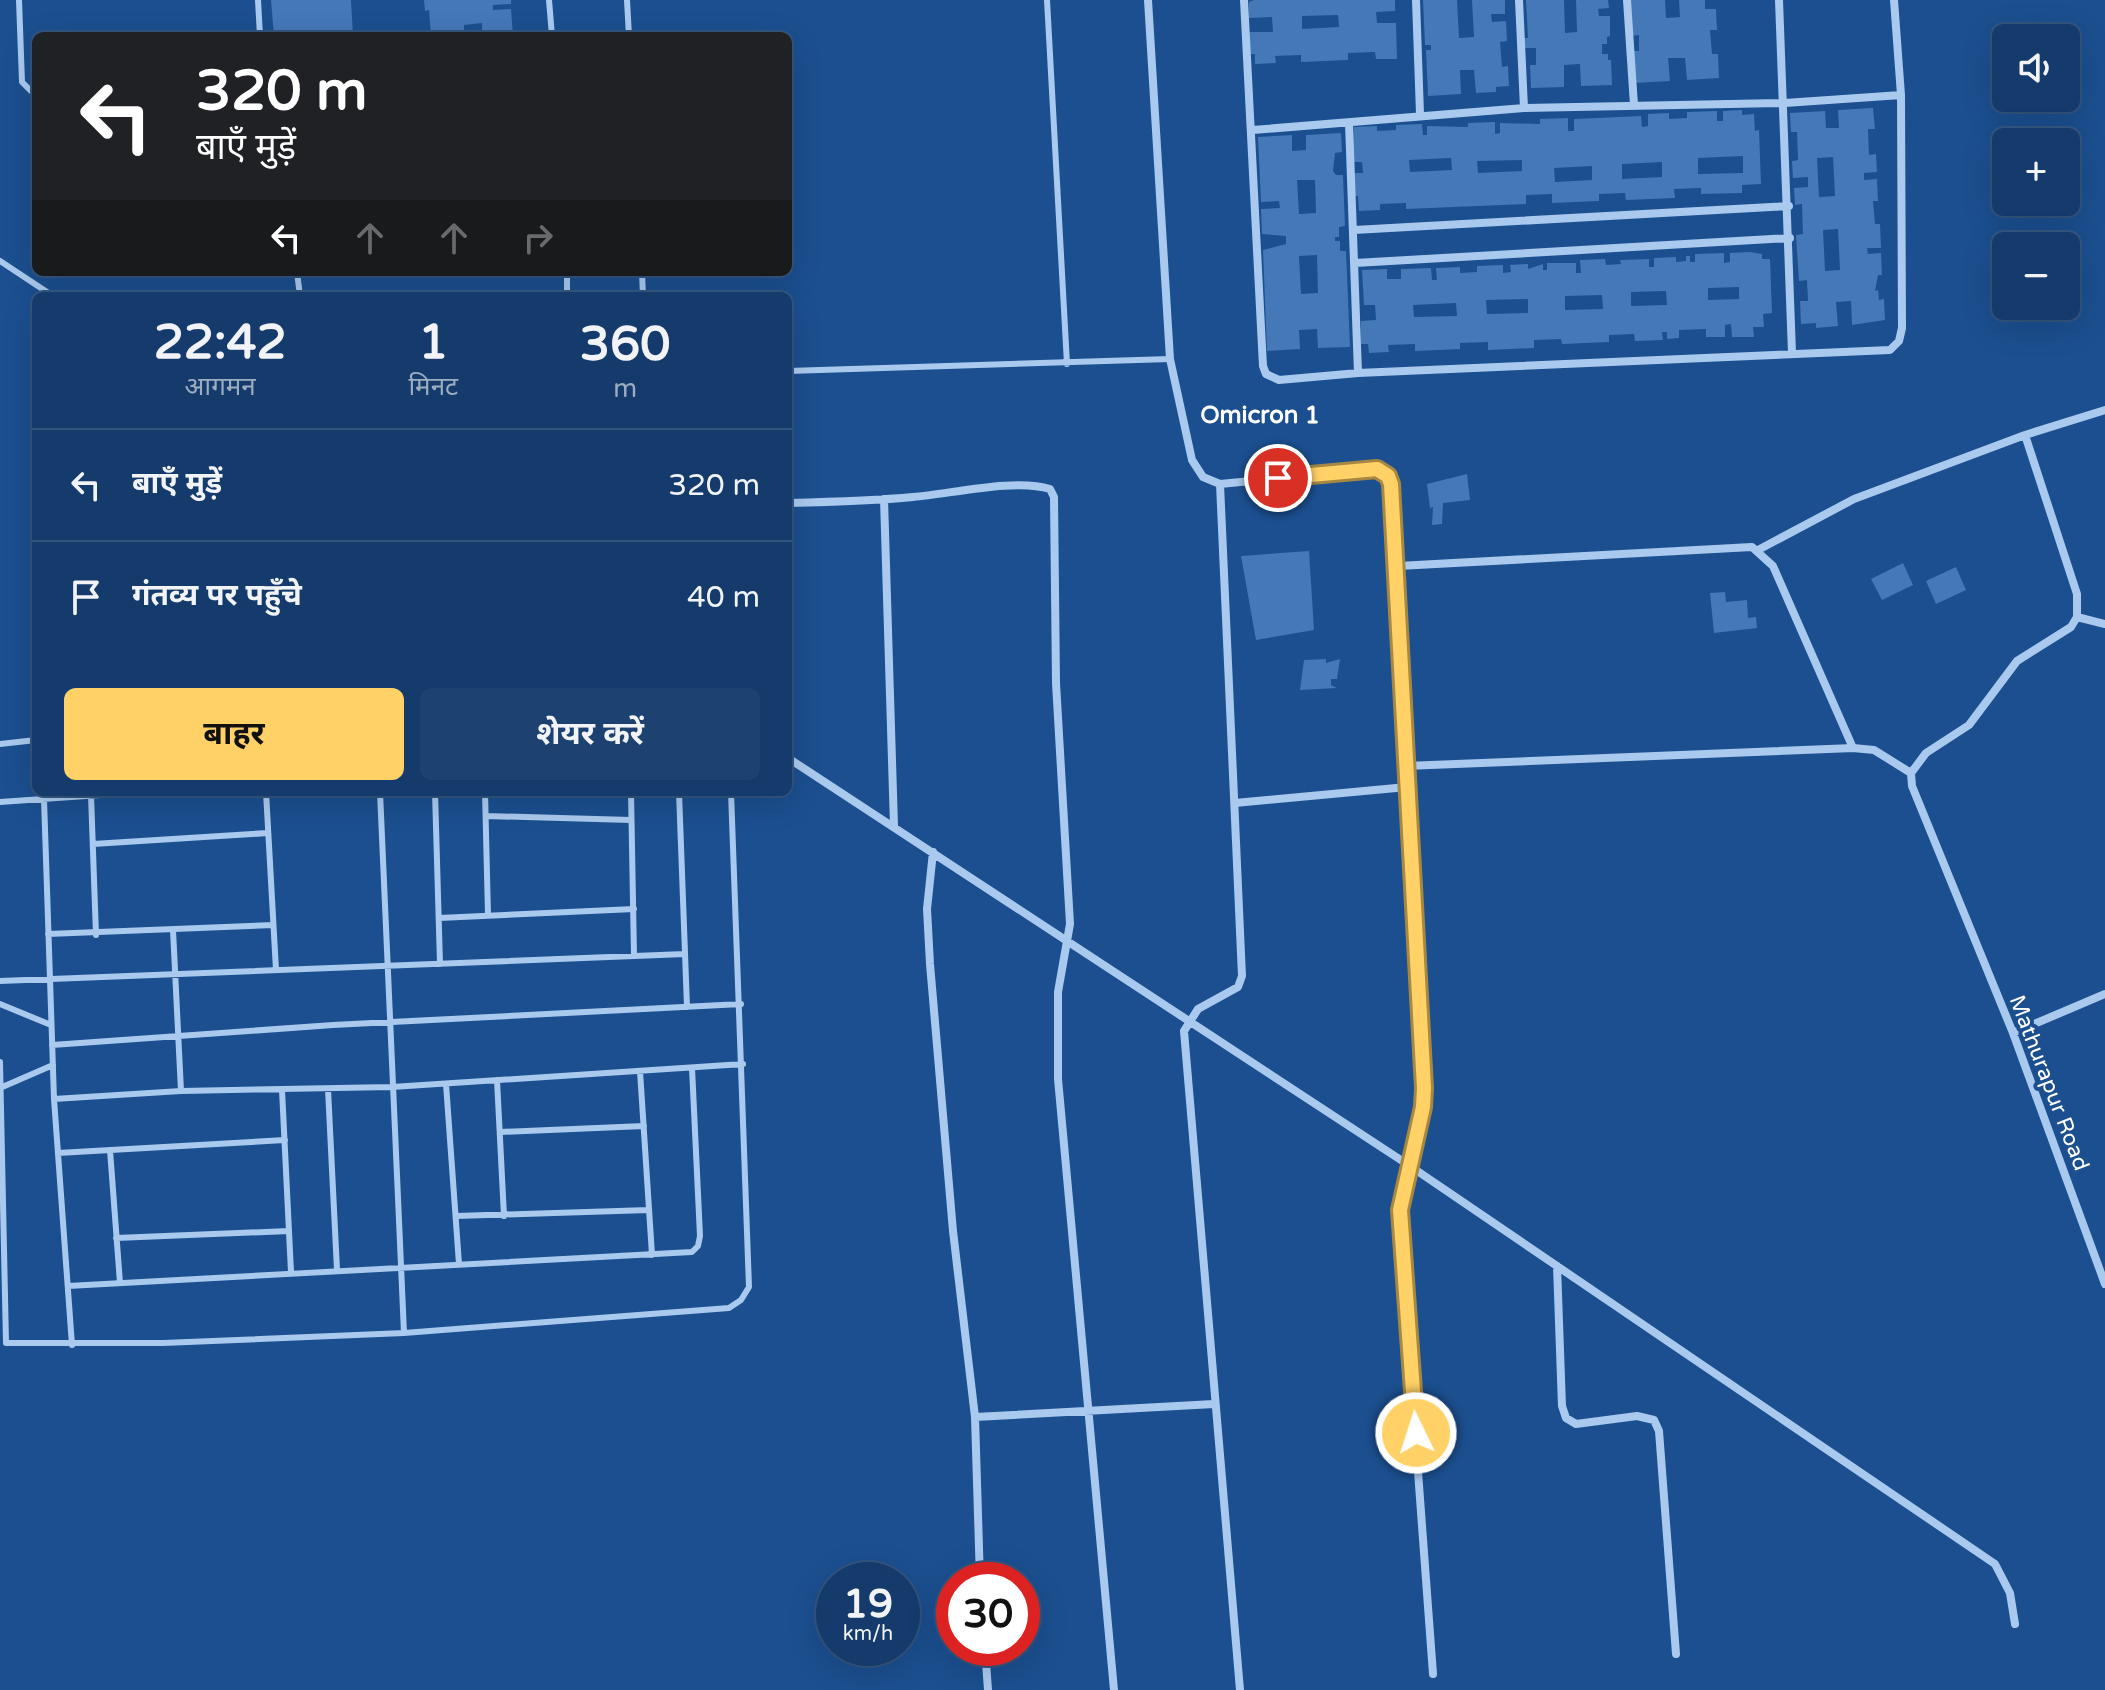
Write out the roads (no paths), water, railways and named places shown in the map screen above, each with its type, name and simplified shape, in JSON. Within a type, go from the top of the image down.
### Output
[{"type":"street","points":[[1148,0],[1170,359],[1192,460],[1203,477],[1220,484],[1365,469],[1383,471],[1391,484],[1398,566],[1405,766],[1424,1088],[1400,1210],[1400,1229],[1433,1674]]},
{"type":"street","points":[[1244,0],[1266,374],[1279,380],[1358,373],[1792,353],[1877,353],[1890,350],[1899,341],[1902,328],[1901,95],[1894,0]]},
{"type":"street","points":[[1416,0],[1420,114]]},
{"type":"street","points":[[1519,0],[1524,108]]},
{"type":"street","points":[[1627,0],[1634,105]]},
{"type":"street","points":[[1779,0],[1789,206],[1792,353]]},
{"type":"street","points":[[1253,130],[1420,114],[1524,108],[1785,103],[1901,95]]},
{"type":"street","points":[[1349,123],[1358,373]]},
{"type":"street","points":[[1354,230],[1789,206]]},
{"type":"street","points":[[1355,263],[1790,238]]},
{"type":"street","points":[[1758,550],[1854,499],[2025,435],[2105,410]]},
{"type":"street","points":[[1405,766],[1853,748],[1874,750],[1911,773],[1926,753],[1969,725],[2017,661],[2029,650],[2064,634],[2077,617],[2077,594],[2025,435]]},
{"type":"street","points":[[1220,484],[1242,976],[1238,987],[1198,1009],[1184,1031],[1240,1690]]},
{"type":"street","points":[[792,503],[1041,486],[1050,489],[1054,497],[1054,626],[1068,942],[1058,992],[1058,1079],[1114,1690]]},
{"type":"street","points":[[884,499],[894,826]]},
{"type":"street","points":[[1398,566],[1752,547],[1773,566],[1853,748]]},
{"type":"street","points":[[2077,617],[2105,624]]},
{"type":"street","points":[[792,761],[1410,1166],[1995,1564],[2010,1593],[2015,1624]]},
{"type":"street","name":"Mathurapur Road","points":[[1911,773],[1924,820],[2013,1033],[2101,1260],[2105,1284]]},
{"type":"street","points":[[1235,803],[1407,787]]},
{"type":"street","points":[[933,852],[927,909],[932,994],[953,1231],[975,1417],[979,1562]]},
{"type":"street","points":[[2013,1033],[2105,994]]},
{"type":"street","points":[[1557,1266],[1562,1406],[1566,1418],[1576,1424],[1637,1416],[1654,1420],[1659,1431],[1676,1654]]},
{"type":"street","points":[[975,1417],[1214,1404]]},
{"type":"street","points":[[986,1666],[988,1690]]},
{"type":"lane","points":[[19,0],[22,82],[32,92]]},
{"type":"lane","points":[[258,0],[260,32]]},
{"type":"lane","points":[[549,0],[552,32]]},
{"type":"lane","points":[[627,0],[629,32]]},
{"type":"lane","points":[[1047,0],[1067,364]]},
{"type":"lane","points":[[0,261],[47,292]]},
{"type":"lane","points":[[792,371],[1170,359]]},
{"type":"lane","points":[[0,744],[32,740]]},
{"type":"lane","points":[[0,802],[79,796]]},
{"type":"lane","points":[[91,796],[96,935]]},
{"type":"lane","points":[[266,796],[276,970]]},
{"type":"lane","points":[[380,796],[404,1333]]},
{"type":"lane","points":[[435,796],[440,964]]},
{"type":"lane","points":[[485,796],[488,915]]},
{"type":"lane","points":[[631,796],[634,956]]},
{"type":"lane","points":[[679,796],[687,1007]]},
{"type":"lane","points":[[0,1062],[6,1343],[72,1345],[404,1333],[714,1311],[741,1300],[749,1287],[731,796]]},
{"type":"lane","points":[[44,799],[54,1099],[72,1345]]},
{"type":"lane","points":[[486,816],[631,820]]},
{"type":"lane","points":[[93,844],[268,833]]},
{"type":"lane","points":[[439,918],[634,909]]},
{"type":"lane","points":[[48,934],[96,935],[273,925]]},
{"type":"lane","points":[[173,930],[181,1091]]},
{"type":"lane","points":[[0,981],[685,954]]},
{"type":"lane","points":[[0,1004],[51,1025]]},
{"type":"lane","points":[[52,1045],[741,1004]]},
{"type":"lane","points":[[54,1099],[181,1091],[392,1087],[743,1064]]},
{"type":"lane","points":[[0,1088],[53,1065]]},
{"type":"lane","points":[[68,1286],[692,1252],[698,1246],[692,1068]]},
{"type":"lane","points":[[640,1071],[652,1255]]},
{"type":"lane","points":[[497,1080],[504,1216]]},
{"type":"lane","points":[[446,1084],[459,1264]]},
{"type":"lane","points":[[328,1089],[337,1270]]},
{"type":"lane","points":[[282,1090],[291,1272]]},
{"type":"lane","points":[[501,1132],[644,1126]]},
{"type":"lane","points":[[58,1153],[285,1140]]},
{"type":"lane","points":[[110,1150],[120,1283]]},
{"type":"lane","points":[[456,1216],[649,1210]]},
{"type":"lane","points":[[116,1238],[289,1231]]},
{"type":"district","name":"Omicron 1","points":[[1260,415]]}]
